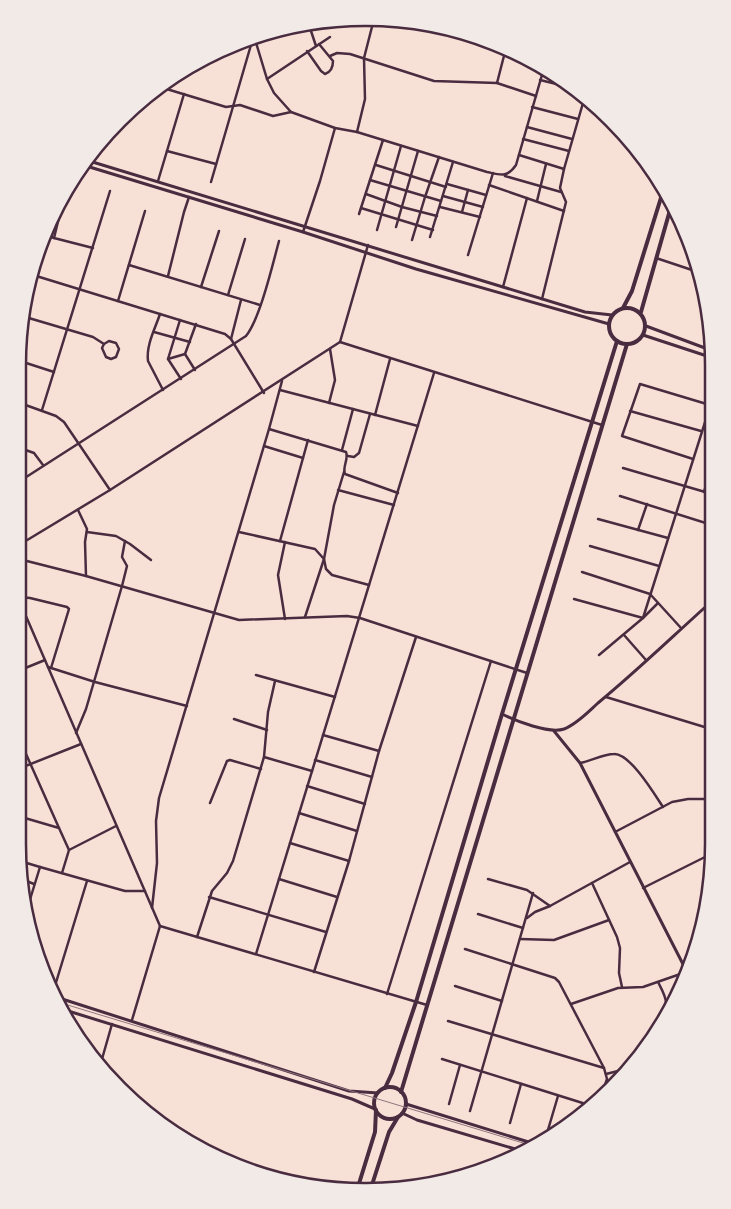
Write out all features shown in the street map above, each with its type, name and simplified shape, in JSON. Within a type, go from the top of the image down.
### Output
[{"type":"main road","points":[[623,308],[632,291],[661,199]]},
{"type":"main road","points":[[641,312],[629,307],[623,308],[612,315],[609,324],[610,333],[617,341],[627,344],[634,343],[643,335],[646,326],[641,312],[669,213]]},
{"type":"main road","points":[[358,1183],[375,1132],[374,1100],[378,1093],[385,1088],[392,1073],[416,1002],[502,714],[617,341]]},
{"type":"main road","points":[[401,1092],[627,344]]},
{"type":"main road","points":[[373,1183],[389,1132],[406,1104],[406,1100],[401,1092],[394,1088],[385,1088]]},
{"type":"main road","points":[[375,1110],[388,1119],[398,1117]]},
{"type":"street","points":[[357,132],[365,99],[364,58],[372,26]]},
{"type":"street","points":[[307,51],[325,74],[332,69],[333,61],[317,45],[311,31]]},
{"type":"street","points":[[267,79],[330,37]]},
{"type":"street","points":[[255,44],[267,79],[274,93],[291,112],[335,128],[357,132],[439,158],[561,192]]},
{"type":"street","points":[[211,182],[250,46]]},
{"type":"street","points":[[330,56],[337,53],[364,58],[441,82],[497,83],[536,96]]},
{"type":"street","points":[[497,83],[504,56]]},
{"type":"street","points":[[503,175],[510,173],[519,155],[541,76]]},
{"type":"street","points":[[540,80],[555,84]]},
{"type":"street","points":[[168,89],[226,107],[240,105],[273,116],[291,112]]},
{"type":"street","points":[[158,181],[184,94]]},
{"type":"street","points":[[542,299],[566,202],[560,188],[582,104]]},
{"type":"street","points":[[532,107],[578,118]]},
{"type":"street","points":[[527,126],[572,139]]},
{"type":"street","points":[[303,232],[335,128]]},
{"type":"street","points":[[524,138],[569,151]]},
{"type":"street","points":[[359,214],[384,140]]},
{"type":"street","points":[[377,230],[401,146]]},
{"type":"street","points":[[167,151],[216,164]]},
{"type":"street","points":[[396,227],[418,151]]},
{"type":"street","points":[[519,155],[564,169]]},
{"type":"street","points":[[412,240],[439,158]]},
{"type":"street","points":[[94,162],[585,312],[612,315]]},
{"type":"street","points":[[430,237],[453,162]]},
{"type":"street","points":[[537,201],[546,163]]},
{"type":"street","points":[[375,165],[430,182],[486,195]]},
{"type":"street","points":[[90,167],[303,232],[416,269],[609,324]]},
{"type":"street","points":[[468,255],[493,173]]},
{"type":"street","points":[[370,180],[441,202]]},
{"type":"street","points":[[489,184],[564,211]]},
{"type":"street","points":[[462,212],[468,190]]},
{"type":"street","points":[[42,410],[110,191]]},
{"type":"street","points":[[366,194],[402,207],[437,216]]},
{"type":"street","points":[[443,196],[482,207]]},
{"type":"street","points":[[168,276],[189,197]]},
{"type":"street","points":[[503,287],[527,198]]},
{"type":"street","points":[[440,207],[480,217]]},
{"type":"street","points":[[361,208],[433,230]]},
{"type":"street","points":[[118,301],[145,211]]},
{"type":"street","points":[[58,223],[54,238],[93,248]]},
{"type":"street","points":[[201,286],[219,231]]},
{"type":"street","points":[[228,295],[245,239]]},
{"type":"street","points":[[26,477],[246,336],[250,331],[260,306],[280,240]]},
{"type":"street","points":[[26,541],[264,393],[340,342],[368,246]]},
{"type":"street","points":[[656,258],[691,270]]},
{"type":"street","points":[[129,265],[260,306]]},
{"type":"street","points":[[38,277],[225,334],[231,339],[264,393]]},
{"type":"street","points":[[231,339],[241,299]]},
{"type":"street","points":[[160,314],[148,349],[148,362],[163,390]]},
{"type":"street","points":[[29,318],[93,337],[104,344]]},
{"type":"street","points":[[180,320],[168,358],[181,379]]},
{"type":"street","points":[[185,354],[196,324]]},
{"type":"street","points":[[646,326],[704,348]]},
{"type":"street","points":[[154,332],[190,342]]},
{"type":"street","points":[[643,335],[705,355]]},
{"type":"street","points":[[109,341],[116,342],[119,349],[116,358],[106,357],[102,348],[104,344],[109,341]]},
{"type":"street","points":[[340,342],[603,426]]},
{"type":"street","points":[[329,403],[335,380],[330,349]]},
{"type":"street","points":[[185,354],[195,370]]},
{"type":"street","points":[[168,358],[185,354]]},
{"type":"street","points":[[375,415],[390,359]]},
{"type":"street","points":[[26,363],[54,372]]},
{"type":"street","points":[[256,954],[434,373]]},
{"type":"street","points":[[152,908],[157,863],[156,812],[282,381]]},
{"type":"street","points":[[692,459],[622,436],[640,384],[705,404]]},
{"type":"street","points":[[280,390],[418,426]]},
{"type":"street","points":[[26,405],[60,418],[67,425],[110,490]]},
{"type":"street","points":[[342,450],[353,409]]},
{"type":"street","points":[[630,411],[701,431]]},
{"type":"street","points":[[348,456],[354,456],[359,453],[370,414]]},
{"type":"street","points":[[644,618],[705,420]]},
{"type":"street","points":[[269,430],[342,450],[348,456],[338,490],[324,559],[305,618]]},
{"type":"street","points":[[280,541],[308,440]]},
{"type":"street","points":[[264,446],[303,458]]},
{"type":"street","points":[[26,450],[34,453],[43,465]]},
{"type":"street","points":[[623,468],[684,487],[704,492],[705,488]]},
{"type":"street","points":[[344,472],[349,477],[398,492]]},
{"type":"street","points":[[338,490],[394,504]]},
{"type":"street","points":[[620,496],[705,523]]},
{"type":"street","points":[[638,530],[647,504]]},
{"type":"street","points":[[78,510],[86,525],[87,532],[85,542],[86,576]]},
{"type":"street","points":[[598,519],[668,538]]},
{"type":"street","points":[[87,532],[110,535],[125,541],[151,560]]},
{"type":"street","points":[[238,532],[315,549],[324,559],[326,569],[332,575],[369,585]]},
{"type":"street","points":[[76,733],[95,682],[122,586],[127,566],[122,557],[125,541]]},
{"type":"street","points":[[284,619],[278,575],[285,542]]},
{"type":"street","points":[[590,546],[659,566]]},
{"type":"street","points":[[26,561],[239,620],[347,616],[360,618],[528,673]]},
{"type":"street","points":[[582,572],[650,594],[681,628]]},
{"type":"street","points":[[26,598],[69,609],[50,667]]},
{"type":"street","points":[[574,599],[644,618]]},
{"type":"street","points":[[599,655],[644,618],[658,603]]},
{"type":"street","points":[[502,714],[514,720],[554,731],[564,729],[606,697],[705,607]]},
{"type":"street","points":[[26,615],[45,660],[50,667],[76,733],[160,926],[132,1020]]},
{"type":"street","points":[[624,634],[646,660]]},
{"type":"street","points":[[314,972],[349,861],[379,752],[416,636]]},
{"type":"street","points":[[26,668],[45,660]]},
{"type":"street","points":[[387,994],[491,661]]},
{"type":"street","points":[[50,667],[95,682],[187,706]]},
{"type":"street","points":[[256,675],[335,697]]},
{"type":"street","points":[[197,937],[209,897],[214,887],[231,866],[264,757],[268,712],[275,680]]},
{"type":"street","points":[[606,697],[705,727]]},
{"type":"street","points":[[234,719],[267,730]]},
{"type":"street","points":[[554,731],[580,763],[683,963]]},
{"type":"street","points":[[323,735],[379,752]]},
{"type":"street","points":[[26,766],[81,744]]},
{"type":"street","points":[[580,763],[614,754],[622,757],[646,780],[662,807]]},
{"type":"street","points":[[26,755],[68,850],[62,874]]},
{"type":"street","points":[[264,757],[312,771]]},
{"type":"street","points":[[210,803],[226,761],[230,760],[260,769]]},
{"type":"street","points":[[315,760],[372,777]]},
{"type":"street","points":[[307,786],[365,804]]},
{"type":"street","points":[[615,832],[672,802],[705,798]]},
{"type":"street","points":[[299,813],[357,831]]},
{"type":"street","points":[[26,818],[59,828]]},
{"type":"street","points":[[68,850],[116,826]]},
{"type":"street","points":[[290,843],[349,861]]},
{"type":"street","points":[[643,888],[704,857]]},
{"type":"street","points":[[526,918],[630,862]]},
{"type":"street","points":[[27,863],[125,891],[145,891]]},
{"type":"street","points":[[31,897],[40,867]]},
{"type":"street","points":[[488,878],[527,890],[550,906]]},
{"type":"street","points":[[280,879],[337,897]]},
{"type":"street","points":[[56,982],[87,881]]},
{"type":"street","points":[[28,882],[34,884]]},
{"type":"street","points":[[592,883],[618,937],[620,948],[619,973],[622,987]]},
{"type":"street","points":[[470,1111],[533,894]]},
{"type":"street","points":[[209,897],[268,913],[326,932]]},
{"type":"street","points":[[478,914],[523,928]]},
{"type":"street","points":[[520,939],[554,940],[609,920]]},
{"type":"street","points":[[160,926],[427,1006]]},
{"type":"street","points":[[465,949],[555,978],[559,982],[604,1068],[606,1074],[604,1084]]},
{"type":"street","points":[[570,1004],[622,987],[643,987],[678,976]]},
{"type":"street","points":[[658,982],[666,1001]]},
{"type":"street","points":[[455,986],[502,1000]]},
{"type":"street","points":[[64,1000],[349,1090],[378,1093]]},
{"type":"street","points":[[71,1012],[352,1099],[375,1110]]},
{"type":"street","points":[[448,1021],[604,1068]]},
{"type":"street","points":[[102,1058],[112,1024]]},
{"type":"street","points":[[442,1059],[584,1103]]},
{"type":"street","points":[[449,1104],[460,1064]]},
{"type":"street","points":[[606,1074],[616,1072]]},
{"type":"street","points":[[510,1123],[521,1084]]},
{"type":"street","points":[[548,1129],[558,1096]]},
{"type":"street","points":[[406,1104],[527,1142]]},
{"type":"street","points":[[402,1113],[417,1120],[514,1149]]},
{"type":"railway","points":[[67,1005],[524,1143]]}]
